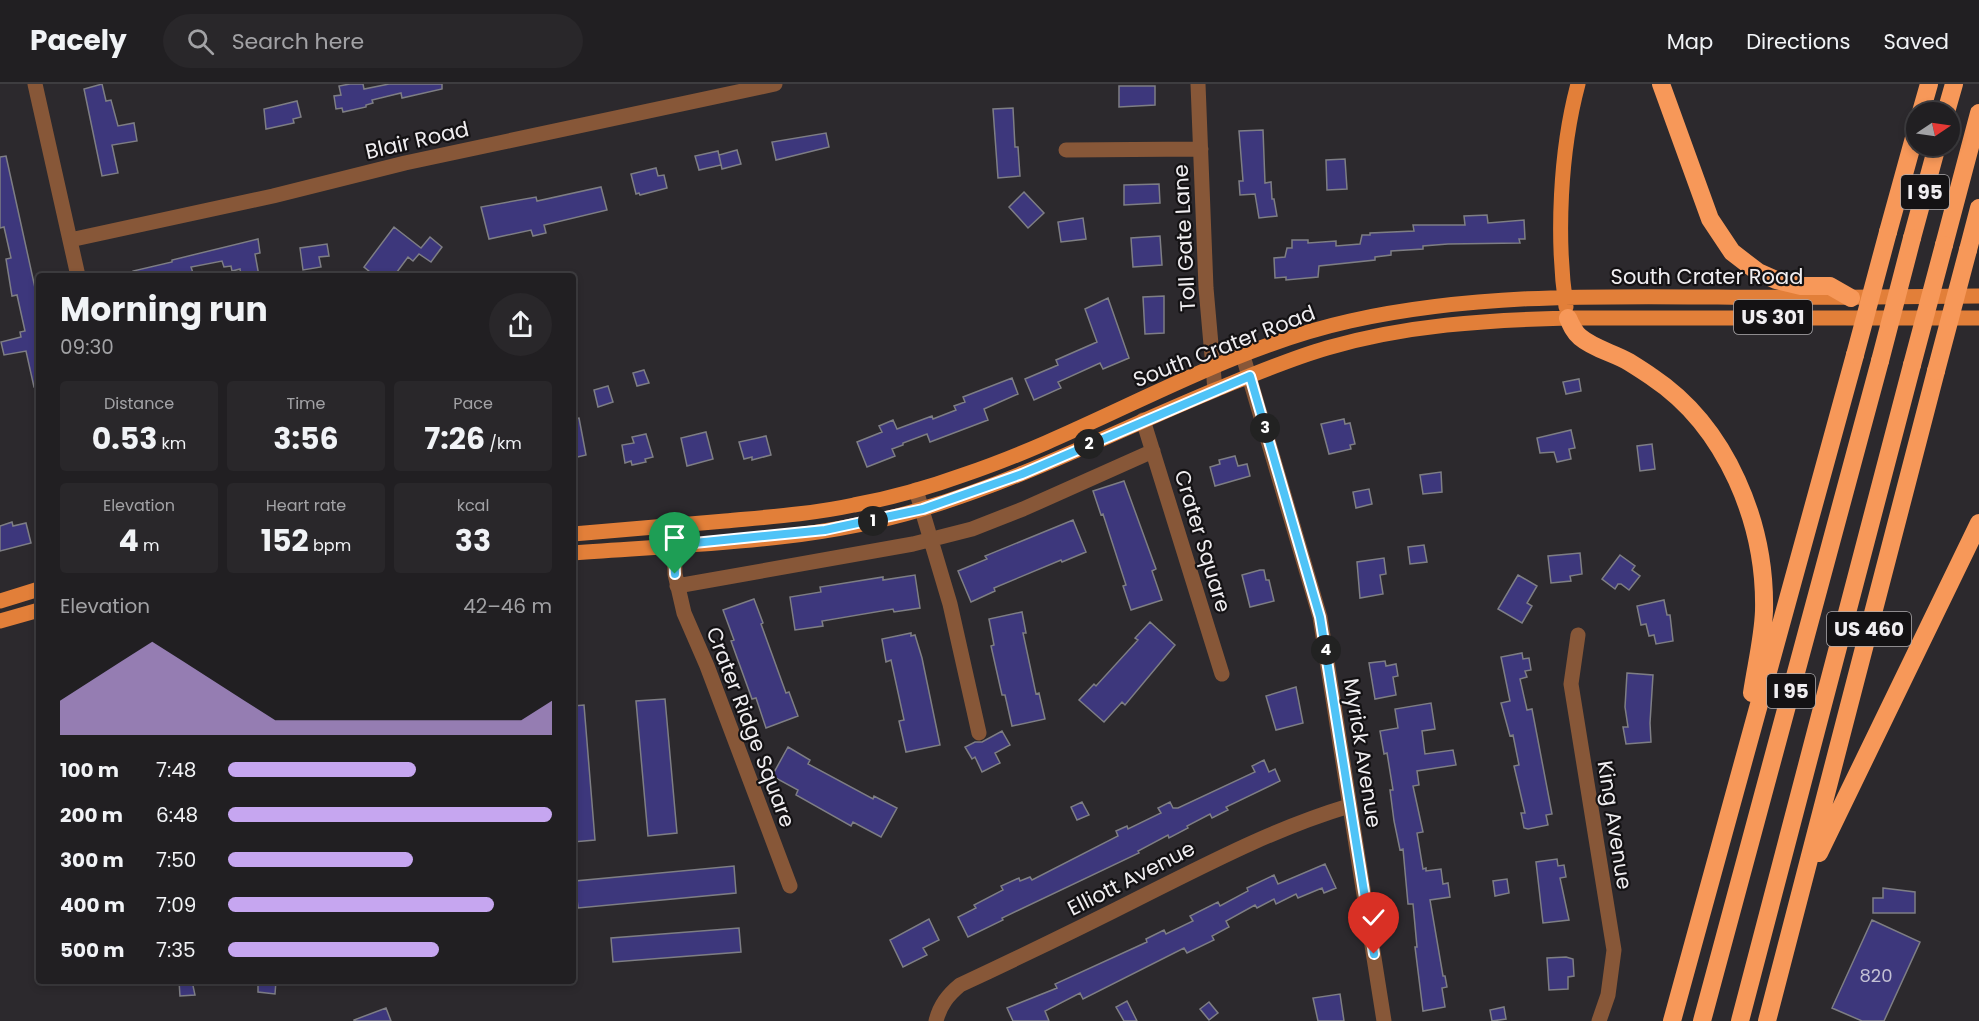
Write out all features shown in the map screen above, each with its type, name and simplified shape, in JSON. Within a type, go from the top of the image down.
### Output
[{"type":"highway","points":[[1661,84],[1710,219],[1732,252],[1758,272],[1776,280],[1802,286],[1830,286],[1851,298]]},
{"type":"highway","points":[[1924,102],[1929,84]]},
{"type":"highway","points":[[1949,102],[1954,84]]},
{"type":"highway","name":"I 95","points":[[1740,1021],[1979,113]]},
{"type":"highway","points":[[1672,1021],[1909,156]]},
{"type":"highway","name":"I 95","points":[[1702,1021],[1934,156]]},
{"type":"highway","name":"US 460","points":[[1767,1021],[1979,208]]},
{"type":"highway","points":[[1568,318],[1580,337],[1629,362],[1680,400],[1701,423],[1720,450],[1749,508],[1762,566],[1764,613],[1736,791]]},
{"type":"highway","points":[[1802,886],[1979,524]]},
{"type":"main road","points":[[1568,318],[1565,298],[1563,190],[1568,137],[1578,84]]},
{"type":"main road","name":"South Crater Road","points":[[576,534],[819,512],[916,490],[970,473],[1243,356],[1335,325],[1413,308],[1464,302],[1627,296],[1851,298],[1979,296]]},
{"type":"main road","name":"South Crater Road","points":[[576,553],[825,530],[923,509],[1022,474],[1143,420],[1250,376],[1327,348],[1386,334],[1473,321],[1568,318],[1979,318]]},
{"type":"main road","points":[[0,600],[36,590]]},
{"type":"main road","points":[[0,621],[36,611]]},
{"type":"street","points":[[35,84],[77,273]]},
{"type":"street","name":"Blair Road","points":[[70,240],[273,196],[405,163],[775,84]]},
{"type":"street","name":"Toll Gate Lane","points":[[1198,84],[1206,288],[1215,390]]},
{"type":"street","points":[[1066,150],[1201,149]]},
{"type":"street","name":"Myrick Avenue","points":[[1243,356],[1320,617],[1384,1021]]},
{"type":"street","name":"Crater Square","points":[[1143,420],[1222,674]]},
{"type":"street","points":[[677,586],[931,540],[972,529],[1023,509],[1153,451]]},
{"type":"street","points":[[916,490],[950,604],[978,733]]},
{"type":"street","name":"Crater Ridge Square","points":[[674,545],[677,586],[684,613],[707,666],[789,886]]},
{"type":"street","name":"King Avenue","points":[[1578,635],[1571,684],[1614,950],[1608,995],[1599,1021]]},
{"type":"street","name":"Elliott Avenue","points":[[936,1021],[941,1005],[960,985],[1038,949],[1232,851],[1300,820],[1350,806]]},
{"type":"building","points":[[102,84],[106,101],[111,100],[118,126],[134,123],[137,141],[112,145],[118,173],[102,176],[84,89]]},
{"type":"building","points":[[363,84],[364,89],[389,84],[442,84],[442,89],[402,98],[401,93],[372,100],[373,103],[366,107],[343,112],[342,108],[336,109],[334,96],[341,95],[339,86]]},
{"type":"building","points":[[1119,86],[1155,86],[1155,105],[1119,107]]},
{"type":"building","points":[[297,101],[301,117],[293,119],[294,123],[266,129],[264,109]]},
{"type":"building","points":[[1013,108],[1015,147],[1018,147],[1020,176],[998,178],[993,109]]},
{"type":"building","points":[[1263,130],[1265,183],[1271,182],[1272,199],[1274,199],[1277,216],[1259,218],[1255,194],[1240,195],[1239,181],[1243,181],[1239,131]]},
{"type":"building","points":[[826,133],[829,147],[776,160],[772,142]]},
{"type":"building","points":[[737,150],[741,164],[722,169],[719,155]]},
{"type":"building","points":[[718,151],[721,165],[699,170],[695,156]]},
{"type":"building","points":[[6,156],[36,292],[36,387],[34,387],[26,351],[4,355],[1,342],[21,337],[20,332],[25,331],[17,295],[12,296],[6,259],[11,258],[4,227],[0,228],[0,157]]},
{"type":"building","points":[[1345,159],[1347,189],[1327,190],[1326,160]]},
{"type":"building","points":[[656,168],[658,176],[664,175],[667,188],[636,194],[631,174]]},
{"type":"building","points":[[1159,184],[1160,203],[1124,205],[1124,185]]},
{"type":"building","points":[[601,187],[607,210],[544,225],[546,233],[533,236],[531,230],[489,239],[481,207],[536,197],[537,201]]},
{"type":"building","points":[[1024,192],[1044,213],[1028,228],[1009,207]]},
{"type":"building","points":[[1487,215],[1488,223],[1524,220],[1525,239],[1519,239],[1520,243],[1423,246],[1423,249],[1391,251],[1391,255],[1375,257],[1375,260],[1319,266],[1318,277],[1286,280],[1286,277],[1275,278],[1274,258],[1285,257],[1287,248],[1292,248],[1292,240],[1308,240],[1308,243],[1336,241],[1336,246],[1360,244],[1362,235],[1370,235],[1370,233],[1414,231],[1413,225],[1465,225],[1464,216]]},
{"type":"building","points":[[1083,218],[1086,239],[1061,242],[1058,222]]},
{"type":"building","points":[[394,227],[421,248],[430,237],[442,247],[431,262],[419,254],[413,261],[408,257],[396,273],[371,273],[364,267]]},
{"type":"building","points":[[1160,236],[1162,265],[1133,267],[1131,238]]},
{"type":"building","points":[[258,239],[260,253],[255,254],[258,273],[241,273],[240,269],[232,271],[231,266],[224,267],[222,261],[191,267],[193,273],[133,273],[133,271],[172,262],[172,260]]},
{"type":"building","points":[[327,244],[329,256],[319,257],[321,267],[303,270],[300,248]]},
{"type":"building","points":[[1164,296],[1164,333],[1145,334],[1143,297]]},
{"type":"building","points":[[1108,298],[1129,358],[1103,369],[1100,363],[1058,382],[1061,388],[1034,400],[1025,379],[1058,365],[1056,360],[1097,342],[1085,309]]},
{"type":"building","points":[[644,370],[649,383],[637,386],[633,373]]},
{"type":"building","points":[[1012,378],[1018,394],[984,409],[988,420],[930,442],[927,434],[903,443],[892,449],[895,456],[867,467],[857,442],[882,432],[879,426],[893,420],[897,429],[932,416],[933,419],[956,410],[954,406],[965,402],[963,397]]},
{"type":"building","points":[[1579,379],[1581,391],[1566,394],[1563,382]]},
{"type":"building","points":[[608,386],[613,402],[598,407],[594,390]]},
{"type":"building","points":[[576,418],[579,418],[586,455],[576,457]]},
{"type":"building","points":[[1344,419],[1345,424],[1350,423],[1355,444],[1350,445],[1351,449],[1329,454],[1321,424]]},
{"type":"building","points":[[1571,430],[1575,448],[1569,449],[1571,459],[1557,462],[1554,452],[1540,453],[1537,438]]},
{"type":"building","points":[[706,432],[713,459],[687,466],[681,438]]},
{"type":"building","points":[[646,434],[653,457],[645,459],[646,462],[632,465],[631,461],[625,463],[622,445],[634,443],[632,437]]},
{"type":"building","points":[[766,436],[771,455],[752,460],[752,457],[744,459],[739,442]]},
{"type":"building","points":[[1652,444],[1655,469],[1640,471],[1637,446]]},
{"type":"building","points":[[1235,456],[1238,466],[1247,464],[1250,476],[1215,486],[1210,467],[1220,464],[1219,460]]},
{"type":"building","points":[[1441,472],[1442,492],[1423,494],[1420,475]]},
{"type":"building","points":[[1124,481],[1156,569],[1152,571],[1162,600],[1131,610],[1123,586],[1126,585],[1103,514],[1101,515],[1093,491]]},
{"type":"building","points":[[1369,489],[1372,504],[1356,508],[1353,492]]},
{"type":"building","points":[[1073,520],[1086,552],[994,588],[995,591],[971,602],[958,571],[987,559],[985,556]]},
{"type":"building","points":[[12,522],[13,526],[26,523],[31,543],[0,551],[0,526]]},
{"type":"building","points":[[1424,545],[1427,562],[1410,564],[1408,547]]},
{"type":"building","points":[[1580,553],[1582,574],[1570,576],[1571,581],[1551,583],[1548,556]]},
{"type":"building","points":[[1620,555],[1635,566],[1632,570],[1640,576],[1629,590],[1621,584],[1618,584],[1615,589],[1602,579]]},
{"type":"building","points":[[1384,558],[1386,574],[1380,575],[1383,594],[1360,598],[1357,562]]},
{"type":"building","points":[[1264,570],[1266,580],[1269,580],[1274,601],[1250,607],[1242,575]]},
{"type":"building","points":[[915,575],[920,608],[894,612],[893,609],[822,621],[823,626],[795,630],[790,597],[821,592],[820,587],[883,577],[883,580]]},
{"type":"building","points":[[1518,575],[1537,586],[1527,603],[1532,606],[1522,623],[1498,609]]},
{"type":"building","points":[[754,599],[786,693],[789,692],[798,716],[766,728],[756,698],[752,699],[731,641],[734,640],[723,610]]},
{"type":"building","points":[[1664,600],[1667,615],[1670,615],[1673,641],[1656,644],[1654,635],[1649,636],[1646,624],[1641,625],[1637,606]]},
{"type":"building","points":[[1022,612],[1026,633],[1023,633],[1036,694],[1039,693],[1045,719],[1012,726],[1005,695],[1002,695],[991,646],[994,645],[989,619]]},
{"type":"building","points":[[1150,622],[1175,645],[1125,705],[1122,702],[1104,722],[1079,700],[1094,684],[1096,686],[1138,640],[1135,638]]},
{"type":"building","points":[[911,633],[911,636],[915,635],[922,658],[940,745],[906,752],[899,721],[904,720],[891,660],[886,662],[882,639]]},
{"type":"building","points":[[1522,653],[1523,659],[1529,658],[1531,670],[1525,671],[1527,677],[1520,679],[1527,710],[1532,709],[1552,814],[1546,815],[1548,825],[1528,829],[1524,828],[1521,813],[1525,813],[1514,766],[1519,765],[1513,735],[1510,736],[1501,703],[1510,701],[1501,657]]},
{"type":"building","points":[[1385,661],[1386,666],[1396,664],[1398,676],[1393,677],[1396,695],[1375,699],[1369,663]]},
{"type":"building","points":[[1627,673],[1653,675],[1651,742],[1626,744],[1623,727],[1628,727],[1625,707]]},
{"type":"building","points":[[1296,687],[1303,723],[1276,730],[1266,696]]},
{"type":"building","points":[[665,699],[677,833],[648,836],[636,701]]},
{"type":"building","points":[[1431,703],[1435,729],[1422,731],[1425,754],[1453,750],[1456,765],[1417,771],[1419,785],[1413,786],[1423,832],[1417,833],[1423,869],[1426,868],[1426,871],[1441,869],[1443,884],[1448,883],[1450,897],[1430,900],[1443,976],[1445,976],[1447,987],[1442,988],[1445,1007],[1423,1011],[1415,947],[1417,947],[1413,904],[1408,904],[1403,849],[1400,850],[1394,821],[1390,790],[1393,790],[1387,753],[1384,754],[1380,731],[1398,728],[1395,709]]},
{"type":"building","points":[[584,705],[595,840],[576,842],[576,706]]},
{"type":"building","points":[[1002,731],[1010,745],[995,753],[1000,763],[982,772],[975,757],[972,759],[965,747],[975,742],[982,742]]},
{"type":"building","points":[[788,747],[810,760],[808,764],[873,799],[874,796],[897,808],[881,837],[853,822],[851,826],[796,795],[798,790],[772,776]]},
{"type":"building","points":[[1264,760],[1269,772],[1275,769],[1280,781],[1226,807],[1228,810],[1212,818],[1210,814],[1169,838],[1168,835],[1138,851],[1139,853],[1002,918],[1003,920],[968,937],[958,917],[976,908],[974,905],[1003,890],[1001,886],[1019,878],[1020,881],[1030,877],[1032,880],[1118,836],[1116,831],[1127,826],[1128,829],[1161,813],[1158,808],[1170,802],[1173,808],[1178,808],[1255,772],[1252,766]]},
{"type":"building","points":[[1082,802],[1089,815],[1077,820],[1071,807]]},
{"type":"building","points":[[1557,859],[1558,866],[1564,865],[1566,877],[1560,878],[1569,920],[1543,923],[1536,862]]},
{"type":"building","points":[[1325,864],[1336,888],[1324,893],[1322,888],[1298,898],[1296,894],[1276,904],[1274,899],[1257,908],[1255,905],[1226,921],[1229,927],[1212,936],[1214,940],[1187,953],[1184,948],[1083,999],[1080,993],[1045,1011],[1049,1021],[1013,1021],[1007,1008],[1057,988],[1055,984],[1147,942],[1146,939],[1164,930],[1166,934],[1193,921],[1190,916],[1218,902],[1220,906],[1248,891],[1247,888],[1274,875],[1278,884]]},
{"type":"building","points":[[734,866],[736,893],[578,908],[576,881]]},
{"type":"building","points":[[1507,879],[1509,893],[1495,896],[1493,881]]},
{"type":"building","points":[[1883,888],[1915,892],[1915,913],[1873,913],[1873,898],[1883,898]]},
{"type":"building","points":[[929,919],[939,940],[923,948],[927,955],[903,967],[890,940]]},
{"type":"building","points":[[1872,920],[1920,942],[1884,1021],[1862,1021],[1832,1008]]},
{"type":"building","points":[[739,928],[741,952],[613,962],[611,938]]},
{"type":"building","points":[[1547,958],[1573,959],[1574,976],[1568,977],[1568,989],[1549,990]]},
{"type":"building","points":[[179,984],[193,984],[195,995],[180,996]]},
{"type":"building","points":[[258,984],[276,984],[275,994],[258,992]]},
{"type":"building","points":[[1340,994],[1344,1021],[1318,1021],[1313,998]]},
{"type":"building","points":[[1127,1001],[1137,1021],[1124,1021],[1116,1007]]},
{"type":"building","points":[[1209,1002],[1218,1013],[1209,1020],[1200,1009]]},
{"type":"building","points":[[1504,1007],[1506,1019],[1492,1021],[1490,1010]]},
{"type":"building","points":[[386,1008],[391,1021],[354,1021],[354,1020]]},
{"type":"route","points":[[675,574],[674,545],[825,530],[881,520],[923,509],[1022,474],[1143,420],[1250,376],[1320,617],[1374,954]]}]
